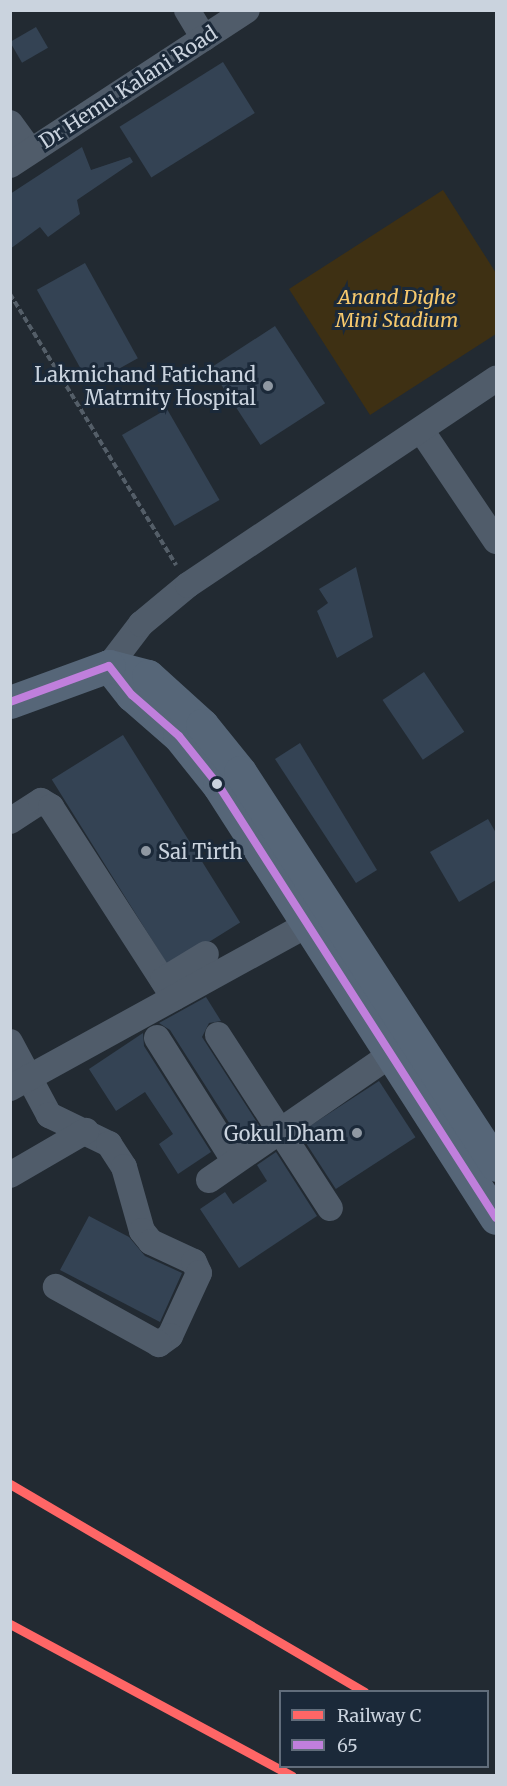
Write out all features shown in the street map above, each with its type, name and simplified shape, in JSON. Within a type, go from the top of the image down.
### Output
[{"type":"main road","points":[[10,702],[109,666],[132,695],[230,779],[425,1083],[496,1218]]},
{"type":"main road","points":[[425,1083],[496,1165]]},
{"type":"street","points":[[187,10],[204,38]]},
{"type":"street","name":"Dr Hemu Kalani Road","points":[[20,158],[247,10]]},
{"type":"street","points":[[10,123],[20,158]]},
{"type":"street","points":[[109,666],[141,624],[188,585],[496,379]]},
{"type":"street","points":[[421,430],[496,540]]},
{"type":"street","points":[[10,820],[41,801],[51,807],[168,989]]},
{"type":"street","points":[[19,1083],[168,989],[319,918]]},
{"type":"street","points":[[168,989],[206,954]]},
{"type":"street","points":[[218,1035],[330,1208]]},
{"type":"street","points":[[157,1038],[235,1162]]},
{"type":"street","points":[[10,1042],[19,1083],[49,1115],[109,1144],[124,1167],[142,1231],[151,1242],[194,1262],[198,1279],[170,1336],[159,1344],[56,1287]]},
{"type":"street","points":[[209,1180],[402,1047]]},
{"type":"street","points":[[10,1175],[86,1131]]},
{"type":"path","points":[[10,294],[188,585]]},
{"type":"green space","name":"Anand Dighe Mini Stadium","points":[[443,190],[496,273],[496,334],[370,415],[289,289]]},
{"type":"building","points":[[36,27],[48,48],[22,63],[10,42]]},
{"type":"building","points":[[223,62],[255,113],[151,178],[120,127]]},
{"type":"building","points":[[82,147],[91,170],[130,157],[133,162],[77,200],[80,214],[48,237],[40,227],[10,249],[10,194]]},
{"type":"building","points":[[85,263],[138,358],[90,385],[37,290]]},
{"type":"building","name":"Lakmichand Fatichand Matrnity Hospital","points":[[275,326],[325,403],[261,445],[210,368]]},
{"type":"building","points":[[167,409],[220,500],[174,526],[122,435]]},
{"type":"building","points":[[356,567],[373,637],[337,658],[317,611],[328,603],[319,589]]},
{"type":"building","points":[[424,672],[464,732],[423,760],[383,700]]},
{"type":"building","name":"Sai Tirth","points":[[123,735],[240,922],[169,967],[52,780]]},
{"type":"building","points":[[300,743],[377,870],[356,883],[275,759]]},
{"type":"building","points":[[488,819],[496,833],[496,880],[459,902],[430,852]]},
{"type":"building","points":[[206,997],[221,1021],[209,1023],[202,1037],[260,1127],[240,1140],[170,1030],[159,1023]]},
{"type":"building","points":[[143,1033],[144,1046],[211,1152],[178,1174],[159,1144],[173,1134],[145,1092],[116,1111],[89,1069]]},
{"type":"building","name":"Gokul Dham","points":[[379,1081],[415,1137],[336,1189],[299,1133]]},
{"type":"building","points":[[276,1152],[317,1216],[239,1268],[200,1209],[225,1192],[233,1204],[267,1181],[257,1165]]},
{"type":"building","points":[[89,1216],[129,1237],[145,1256],[182,1273],[160,1322],[60,1270]]},
{"type":"rail line","name":"C","points":[[10,1484],[361,1690]]},
{"type":"rail line","name":"C","points":[[10,1624],[292,1776]]},
{"type":"transit line","name":"65","points":[[109,666],[132,695],[179,736],[219,786],[496,1218]]},
{"type":"transit line","name":"65","points":[[10,702],[109,666]]},
{"type":"place","name":"Lakmichand Fatichand Matrnity Hospital","points":[[268,386]]},
{"type":"place","name":"Sai Tirth","points":[[146,851]]},
{"type":"place","name":"Gokul Dham","points":[[357,1133]]}]
